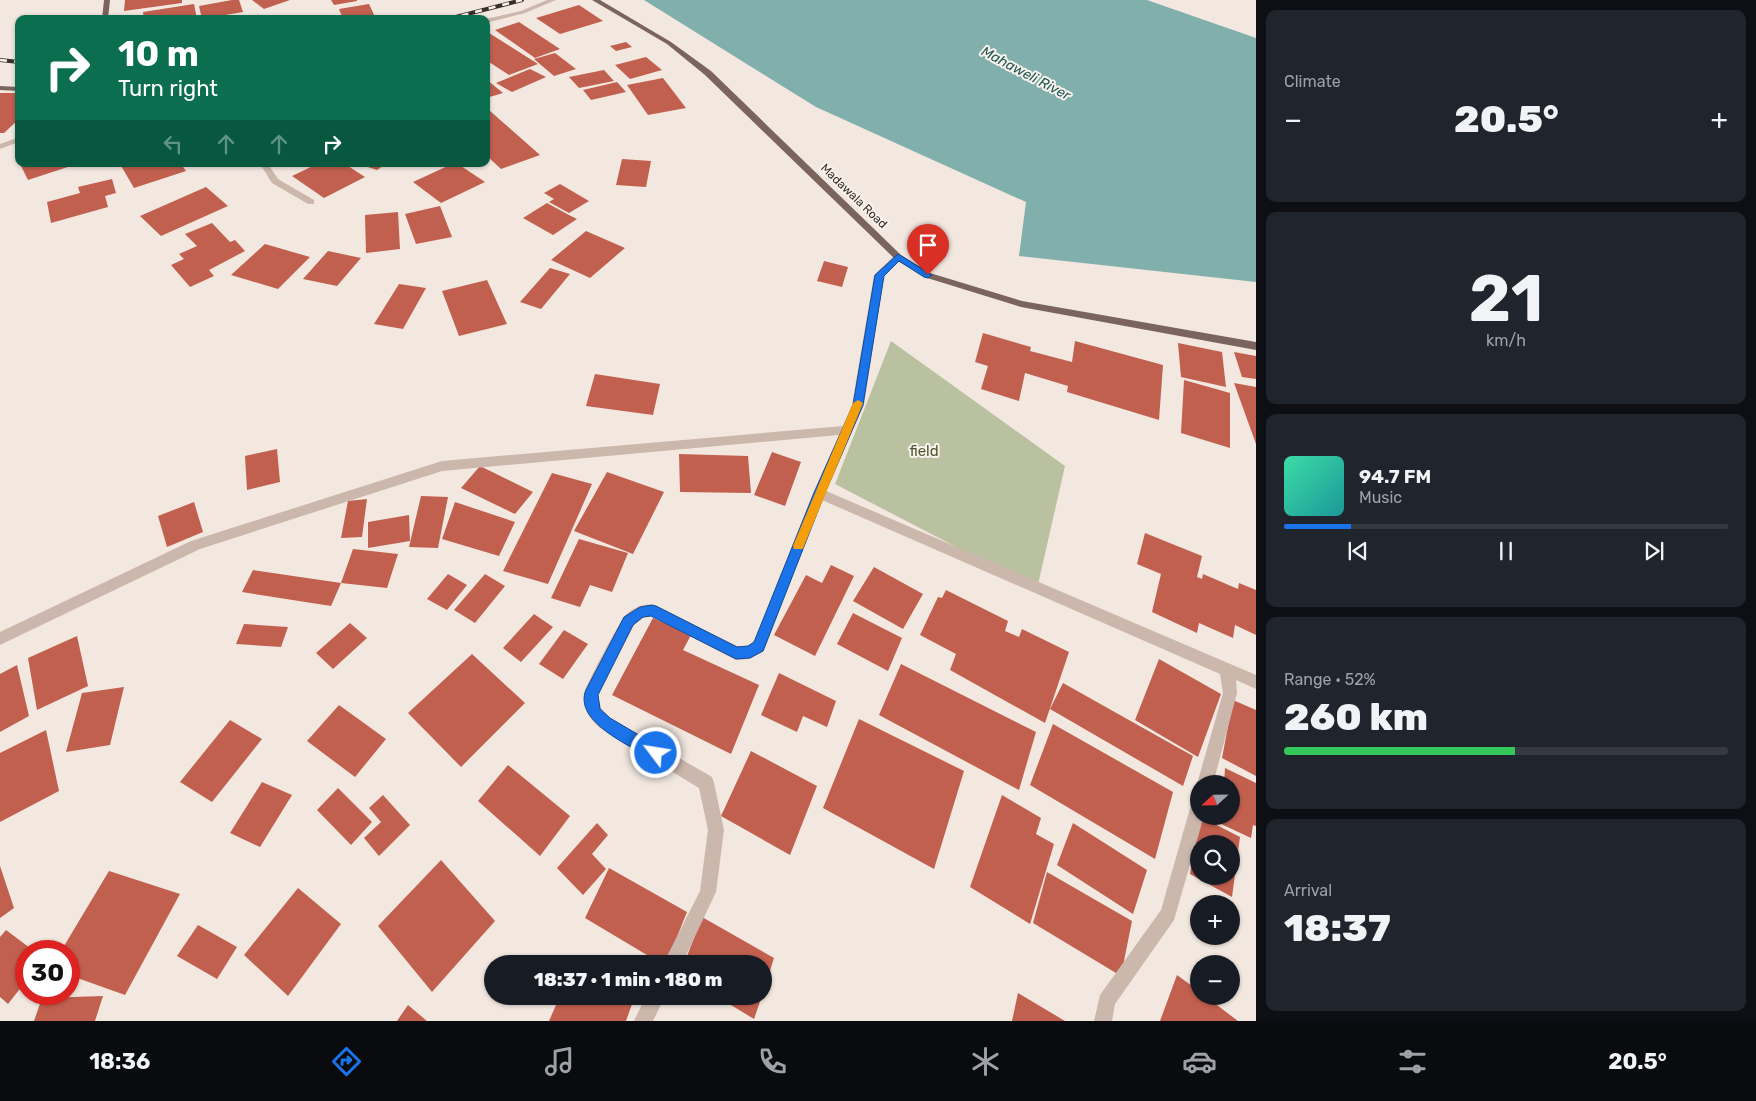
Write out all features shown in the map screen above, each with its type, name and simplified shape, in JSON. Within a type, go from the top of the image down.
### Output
[{"type":"main road","points":[[105,15],[107,0]]},
{"type":"main road","name":"Madawala Road","points":[[595,0],[668,43],[708,73],[898,257],[928,275],[1021,304],[1256,346]]},
{"type":"main road","points":[[0,88],[15,89]]},
{"type":"street","points":[[490,20],[523,12],[553,0]]},
{"type":"street","points":[[0,147],[15,141]]},
{"type":"street","points":[[266,167],[275,181],[311,202]]},
{"type":"street","points":[[676,955],[708,892],[716,830],[706,783],[605,723],[594,712],[591,694],[629,621],[640,612],[652,610],[736,653],[750,652],[759,646],[819,493],[858,405],[879,275],[898,257]]},
{"type":"street","points":[[0,639],[196,545],[442,466],[847,430]]},
{"type":"street","points":[[819,493],[1256,682]]},
{"type":"street","points":[[1207,775],[1230,693],[1227,668]]},
{"type":"street","points":[[1103,1021],[1106,1001],[1168,914],[1193,825]]},
{"type":"street","points":[[643,1021],[651,1005]]},
{"type":"green space","name":"field","points":[[891,341],[1065,466],[1037,589],[835,484]]},
{"type":"water","name":"Mahaweli River","points":[[644,0],[1147,0],[1256,38],[1256,282],[1019,256],[1026,202],[816,107]]},
{"type":"building","points":[[125,0],[182,0],[182,3],[124,11]]},
{"type":"building","points":[[239,0],[243,12],[225,15],[201,15],[199,6]]},
{"type":"building","points":[[252,0],[290,0],[264,9]]},
{"type":"building","points":[[331,0],[357,0],[357,1],[334,5]]},
{"type":"building","points":[[194,4],[196,15],[143,15],[143,12]]},
{"type":"building","points":[[369,4],[374,15],[341,15],[339,9]]},
{"type":"building","points":[[579,5],[603,21],[560,34],[536,18]]},
{"type":"building","points":[[519,22],[560,49],[535,58],[495,30]]},
{"type":"building","points":[[490,34],[538,64],[509,75],[490,63]]},
{"type":"building","points":[[626,42],[632,47],[616,51],[610,46]]},
{"type":"building","points":[[555,53],[576,69],[554,76],[534,59]]},
{"type":"building","points":[[646,57],[662,70],[630,79],[615,65]]},
{"type":"building","points":[[530,69],[546,77],[512,92],[496,83]]},
{"type":"building","points":[[604,70],[614,81],[579,88],[569,77]]},
{"type":"building","points":[[663,78],[686,108],[648,115],[627,85]]},
{"type":"building","points":[[490,82],[503,93],[490,97]]},
{"type":"building","points":[[617,82],[626,92],[591,100],[583,90]]},
{"type":"building","points":[[0,93],[15,93],[15,123],[4,133],[0,133]]},
{"type":"building","points":[[490,111],[540,155],[501,169],[490,159]]},
{"type":"building","points":[[622,159],[651,161],[646,187],[616,185]]},
{"type":"building","points":[[22,167],[68,167],[28,180]]},
{"type":"building","points":[[122,167],[183,167],[186,171],[134,188]]},
{"type":"building","points":[[311,167],[350,167],[365,177],[324,198],[292,176]]},
{"type":"building","points":[[368,167],[382,167],[377,170]]},
{"type":"building","points":[[446,167],[462,167],[485,182],[441,203],[413,182]]},
{"type":"building","points":[[112,179],[116,193],[105,196],[108,207],[51,223],[47,202],[80,193],[78,187]]},
{"type":"building","points":[[560,184],[589,201],[569,213],[549,202],[554,199],[544,193]]},
{"type":"building","points":[[206,187],[228,206],[161,236],[140,216]]},
{"type":"building","points":[[547,203],[577,219],[553,235],[523,218]]},
{"type":"building","points":[[440,206],[452,237],[416,244],[405,214]]},
{"type":"building","points":[[398,212],[400,249],[366,253],[365,215]]},
{"type":"building","points":[[212,223],[230,242],[235,240],[245,251],[209,270],[214,276],[190,287],[171,265],[184,259],[179,254],[197,246],[185,234]]},
{"type":"building","points":[[586,231],[625,248],[590,278],[551,260]]},
{"type":"building","points":[[265,244],[310,257],[278,289],[231,275]]},
{"type":"building","points":[[328,251],[361,258],[337,286],[303,279]]},
{"type":"building","points":[[824,261],[848,267],[842,287],[817,281]]},
{"type":"building","points":[[550,268],[570,274],[541,309],[520,302]]},
{"type":"building","points":[[487,280],[507,324],[459,336],[442,291]]},
{"type":"building","points":[[399,284],[426,288],[403,329],[374,324]]},
{"type":"building","points":[[983,333],[1031,347],[1030,351],[1072,362],[1075,341],[1163,365],[1159,420],[1067,392],[1068,386],[1025,373],[1019,401],[981,389],[988,366],[975,362]]},
{"type":"building","points":[[1178,343],[1222,352],[1226,387],[1181,377]]},
{"type":"building","points":[[1234,352],[1256,356],[1256,379],[1242,377]]},
{"type":"building","points":[[595,374],[660,384],[653,415],[586,406]]},
{"type":"building","points":[[1184,380],[1230,393],[1230,448],[1181,433]]},
{"type":"building","points":[[1234,383],[1256,387],[1256,444]]},
{"type":"building","points":[[277,449],[280,482],[247,490],[245,456]]},
{"type":"building","points":[[772,452],[801,462],[785,506],[754,495]]},
{"type":"building","points":[[679,454],[748,456],[751,493],[680,492]]},
{"type":"building","points":[[480,466],[533,492],[515,514],[461,488]]},
{"type":"building","points":[[607,472],[664,492],[633,554],[574,531]]},
{"type":"building","points":[[552,473],[592,484],[548,584],[503,571]]},
{"type":"building","points":[[421,496],[448,497],[438,548],[409,547]]},
{"type":"building","points":[[367,499],[362,537],[341,538],[348,501]]},
{"type":"building","points":[[194,502],[203,532],[167,547],[158,516]]},
{"type":"building","points":[[455,502],[515,522],[499,556],[442,539]]},
{"type":"building","points":[[409,515],[410,541],[368,548],[368,522]]},
{"type":"building","points":[[1145,533],[1202,556],[1197,577],[1202,579],[1203,574],[1238,589],[1239,583],[1256,590],[1256,635],[1235,625],[1233,638],[1199,623],[1197,633],[1152,612],[1161,574],[1137,564]]},
{"type":"building","points":[[579,539],[628,553],[612,592],[590,585],[580,607],[551,598]]},
{"type":"building","points":[[353,549],[398,554],[387,588],[341,583]]},
{"type":"building","points":[[831,565],[854,576],[815,656],[774,635],[806,575],[822,583]]},
{"type":"building","points":[[874,567],[923,594],[903,629],[853,601]]},
{"type":"building","points":[[253,570],[341,583],[331,606],[242,592]]},
{"type":"building","points":[[448,574],[467,585],[447,610],[427,599]]},
{"type":"building","points":[[485,574],[505,586],[475,623],[454,610]]},
{"type":"building","points":[[946,590],[1008,621],[1005,631],[1019,637],[1022,629],[1069,652],[1045,723],[950,670],[956,654],[920,635],[938,597],[942,598]]},
{"type":"building","points":[[853,613],[902,638],[888,671],[837,644]]},
{"type":"building","points":[[534,614],[553,627],[521,662],[503,648]]},
{"type":"building","points":[[653,618],[691,635],[683,650],[759,685],[731,754],[612,695]]},
{"type":"building","points":[[350,623],[367,638],[333,669],[316,653]]},
{"type":"building","points":[[244,624],[288,627],[281,647],[236,644]]},
{"type":"building","points":[[564,630],[588,644],[563,679],[539,664]]},
{"type":"building","points":[[77,636],[88,686],[37,710],[28,658]]},
{"type":"building","points":[[472,654],[525,703],[461,767],[408,713]]},
{"type":"building","points":[[1159,659],[1221,694],[1198,757],[1135,720]]},
{"type":"building","points":[[901,664],[1036,732],[1019,790],[879,715]]},
{"type":"building","points":[[17,665],[29,716],[0,732],[0,674]]},
{"type":"building","points":[[779,673],[836,701],[827,727],[803,716],[797,732],[761,715]]},
{"type":"building","points":[[1063,683],[1193,756],[1183,786],[1050,709]]},
{"type":"building","points":[[124,687],[110,745],[66,752],[82,693]]},
{"type":"building","points":[[1233,700],[1256,710],[1256,776],[1222,758]]},
{"type":"building","points":[[339,705],[386,739],[355,777],[307,741]]},
{"type":"building","points":[[859,719],[964,771],[934,869],[823,808]]},
{"type":"building","points":[[230,720],[262,739],[212,802],[180,782]]},
{"type":"building","points":[[1053,724],[1173,792],[1155,859],[1030,785]]},
{"type":"building","points":[[46,730],[59,791],[0,822],[0,753]]},
{"type":"building","points":[[751,751],[817,786],[790,855],[721,816]]},
{"type":"building","points":[[508,765],[570,816],[540,856],[478,801]]},
{"type":"building","points":[[1225,768],[1239,775],[1225,775]]},
{"type":"building","points":[[1240,775],[1256,783],[1256,826],[1253,825],[1251,838],[1223,825],[1240,825]]},
{"type":"building","points":[[262,782],[292,795],[260,847],[230,833]]},
{"type":"building","points":[[338,788],[372,822],[351,845],[317,810]]},
{"type":"building","points":[[383,795],[410,825],[379,856],[364,838],[381,822],[369,808]]},
{"type":"building","points":[[1002,795],[1041,818],[1036,834],[1054,844],[1030,924],[970,887]]},
{"type":"building","points":[[597,823],[608,835],[592,854],[606,869],[583,895],[557,868]]},
{"type":"building","points":[[1073,823],[1147,870],[1133,914],[1057,865]]},
{"type":"building","points":[[1198,825],[1217,825],[1236,835],[1196,835]]},
{"type":"building","points":[[441,860],[495,921],[432,992],[378,926]]},
{"type":"building","points":[[0,866],[14,908],[0,918]]},
{"type":"building","points":[[609,868],[687,912],[670,955],[647,955],[585,918]]},
{"type":"building","points":[[109,871],[180,894],[125,995],[80,979],[80,940],[68,940]]},
{"type":"building","points":[[1047,872],[1132,921],[1121,976],[1033,923]]},
{"type":"building","points":[[1210,885],[1234,885],[1232,895],[1228,895]]},
{"type":"building","points":[[298,888],[341,924],[288,996],[244,955]]},
{"type":"building","points":[[702,917],[769,955],[687,955]]},
{"type":"building","points":[[198,925],[237,947],[217,979],[177,956]]},
{"type":"building","points":[[6,930],[19,940],[15,940],[15,995],[8,1004],[0,997],[0,937]]},
{"type":"building","points":[[1177,975],[1190,984],[1190,1005],[1217,1005],[1238,1021],[1160,1021]]},
{"type":"building","points":[[1018,993],[1065,1021],[1012,1021]]},
{"type":"building","points":[[103,996],[95,1021],[34,1021],[40,1005],[80,1005],[80,997]]},
{"type":"building","points":[[408,1005],[427,1021],[397,1021]]},
{"type":"building","points":[[556,1005],[632,1005],[626,1021],[549,1021]]},
{"type":"building","points":[[731,1005],[759,1005],[754,1019]]},
{"type":"railway","points":[[464,15],[522,0]]},
{"type":"railway","points":[[0,60],[15,62]]},
{"type":"slow traffic","points":[[798,546],[858,403]]},
{"type":"route","points":[[656,753],[605,723],[594,712],[591,694],[629,621],[640,612],[652,610],[736,653],[750,652],[759,646],[819,493],[858,405],[879,275],[898,257],[928,275]]}]
